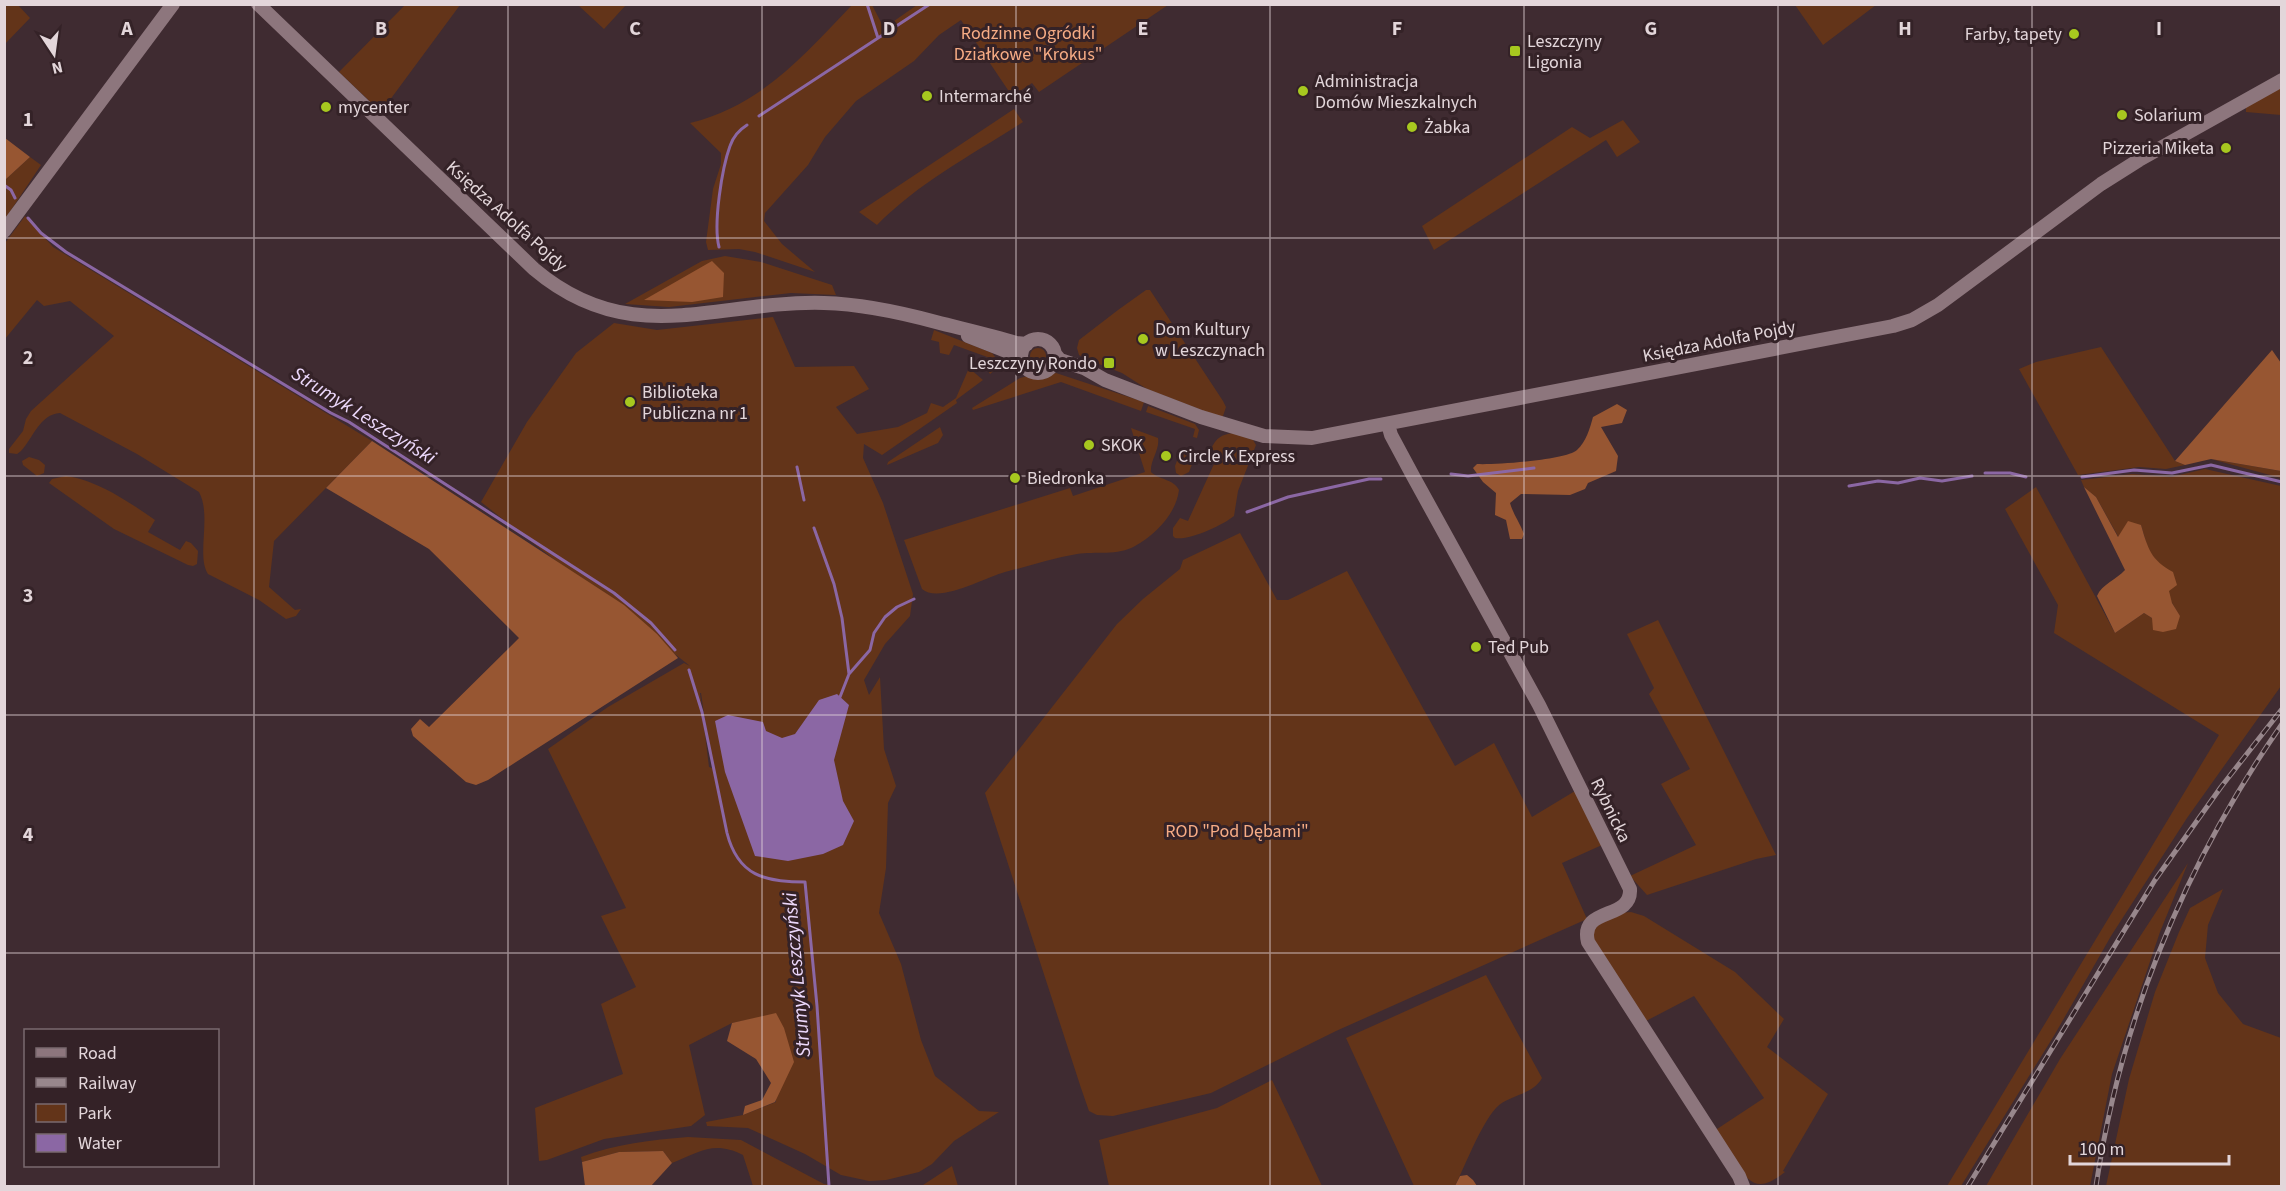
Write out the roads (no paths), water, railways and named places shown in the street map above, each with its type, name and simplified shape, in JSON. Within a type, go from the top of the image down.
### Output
[{"type":"street","points":[[4,231],[173,4]]},
{"type":"street","name":"Księdza Adolfa Pojdy","points":[[258,4],[534,269],[578,299],[608,310],[650,317],[795,303],[880,308],[935,322],[1024,350]]},
{"type":"street","name":"Księdza Adolfa Pojdy","points":[[1049,369],[1060,369],[1105,380],[1201,417],[1264,436],[1312,438],[1893,326],[1912,320],[1945,301],[2107,180],[2282,80]]},
{"type":"street","points":[[1036,340],[1045,341],[1055,354],[1054,362],[1049,369],[1041,373],[1032,372],[1024,366],[1024,350],[1036,340]]},
{"type":"street","name":"Księdza Adolfa Pojdy","points":[[1055,354],[1060,360],[1084,368],[1105,380]]},
{"type":"street","name":"Rybnicka","points":[[1388,424],[1413,476],[1539,705],[1629,886],[1630,895],[1624,905],[1593,920],[1589,925],[1588,942],[1739,1176],[1743,1186]]},
{"type":"water","points":[[837,694],[849,705],[834,760],[843,801],[854,821],[843,845],[823,854],[788,861],[755,856],[725,772],[715,721],[728,715],[763,722],[766,731],[782,738],[795,734],[819,700]]},
{"type":"waterway","points":[[867,4],[878,38]]},
{"type":"waterway","points":[[759,116],[930,4]]},
{"type":"waterway","points":[[719,247],[717,225],[724,168],[733,140],[747,125]]},
{"type":"waterway","name":"Strumyk Leszczyński","points":[[4,185],[11,190],[15,198]]},
{"type":"waterway","name":"Strumyk Leszczyński","points":[[28,218],[41,233],[66,252],[349,422],[614,593],[651,623],[675,650]]},
{"type":"waterway","points":[[2082,477],[2134,470],[2172,473],[2211,465],[2282,482]]},
{"type":"waterway","points":[[797,467],[804,500]]},
{"type":"waterway","points":[[1451,474],[1468,476],[1534,468]]},
{"type":"waterway","points":[[1985,473],[2010,473],[2026,477]]},
{"type":"waterway","points":[[1849,486],[1878,481],[1898,483],[1920,478],[1942,481],[1972,476]]},
{"type":"waterway","points":[[1247,512],[1288,497],[1369,479],[1381,479]]},
{"type":"waterway","points":[[814,528],[834,584],[842,618],[849,674]]},
{"type":"waterway","points":[[840,697],[849,674],[870,650],[874,633],[885,617],[897,607],[914,599]]},
{"type":"waterway","name":"Strumyk Leszczyński","points":[[689,670],[702,712],[727,833],[738,859],[755,874],[766,878],[805,882],[817,1006],[829,1186]]},
{"type":"railway","points":[[1968,1186],[2155,880],[2221,787],[2282,709]]},
{"type":"railway","points":[[2096,1186],[2107,1124],[2122,1063],[2140,1003],[2162,944],[2187,887],[2216,832],[2247,777],[2282,724]]},
{"type":"place","name":"Farby, tapety","points":[[2074,34]]},
{"type":"place","name":"Leszczyny Ligonia","points":[[1515,51]]},
{"type":"place","name":"Administracja Domów Mieszkalnych","points":[[1303,91]]},
{"type":"place","name":"Intermarché","points":[[927,96]]},
{"type":"place","name":"mycenter","points":[[326,107]]},
{"type":"place","name":"Solarium","points":[[2122,115]]},
{"type":"place","name":"Żabka","points":[[1412,127]]},
{"type":"place","name":"Pizzeria Miketa","points":[[2226,148]]},
{"type":"place","name":"Dom Kultury w Leszczynach","points":[[1143,339]]},
{"type":"place","name":"Leszczyny Rondo","points":[[1109,363]]},
{"type":"place","name":"Biblioteka Publiczna nr 1","points":[[630,402]]},
{"type":"place","name":"SKOK","points":[[1089,445]]},
{"type":"place","name":"Circle K Express","points":[[1166,456]]},
{"type":"place","name":"Biedronka","points":[[1015,478]]},
{"type":"place","name":"Ted Pub","points":[[1476,647]]},
{"type":"park label","name":"Rodzinne Ogródki Działkowe \"Krokus\"","points":[[1028,43]]},
{"type":"park label","name":"ROD \"Pod Dębami\"","points":[[1237,831]]}]
